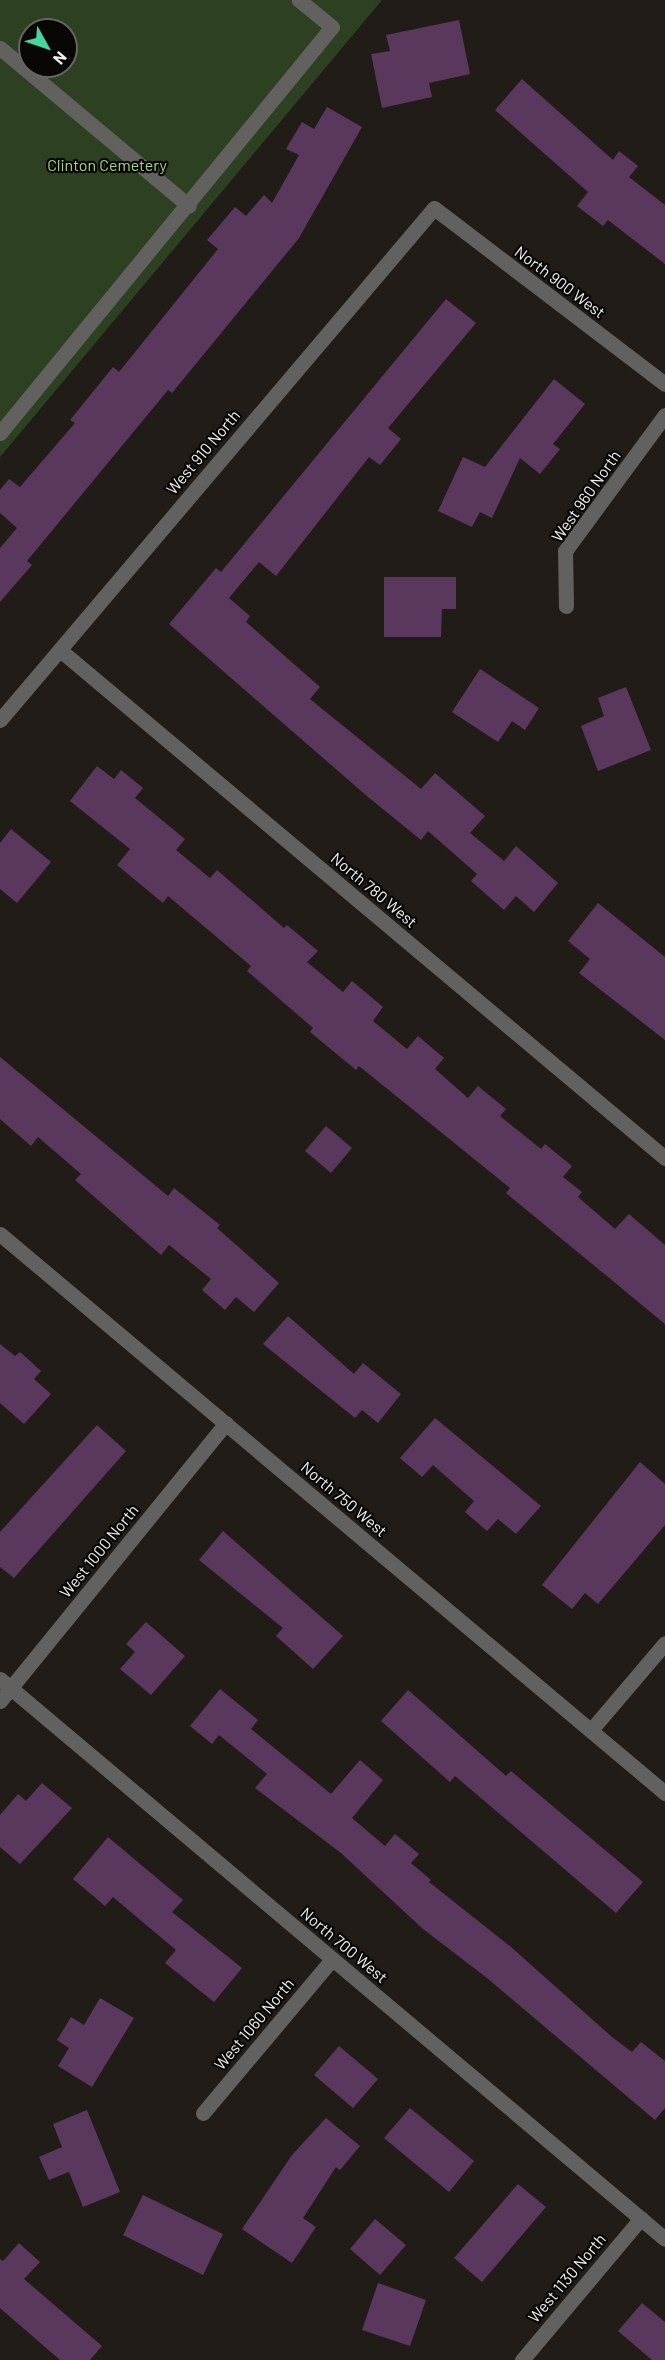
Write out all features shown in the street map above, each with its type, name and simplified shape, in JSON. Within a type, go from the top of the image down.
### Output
[{"type":"street","points":[[3,424],[189,206],[332,27],[299,0]]},
{"type":"street","points":[[0,48],[189,206]]},
{"type":"street","name":"North 900 West","points":[[434,208],[665,384]]},
{"type":"street","name":"West 910 North","points":[[0,720],[434,208]]},
{"type":"street","name":"West 960 North","points":[[566,606],[565,551],[665,415]]},
{"type":"street","name":"North 780 West","points":[[60,650],[665,1158]]},
{"type":"street","name":"North 750 West","points":[[0,1234],[665,1793]]},
{"type":"street","name":"West 1000 North","points":[[0,1701],[5,1684],[226,1423]]},
{"type":"street","points":[[591,1730],[665,1643]]},
{"type":"street","name":"North 700 West","points":[[5,1684],[665,2239]]},
{"type":"street","name":"West 1060 North","points":[[203,2113],[332,1959]]},
{"type":"street","name":"West 1130 North","points":[[522,2360],[641,2218]]},
{"type":"green space","name":"Clinton Cemetery","points":[[0,0],[382,0],[0,457]]},
{"type":"building","points":[[459,20],[470,74],[429,83],[432,97],[382,108],[371,54],[390,51],[386,35]]},
{"type":"building","points":[[522,79],[613,160],[619,151],[638,166],[629,177],[665,205],[665,264],[608,220],[603,226],[577,206],[588,192],[495,110]]},
{"type":"building","points":[[327,107],[362,127],[299,238],[172,393],[168,390],[27,561],[32,565],[0,602],[0,548],[17,528],[0,513],[0,490],[9,479],[20,487],[75,423],[70,420],[113,367],[119,372],[218,249],[207,240],[235,207],[246,216],[264,195],[272,203],[299,155],[286,149],[302,122],[314,129]]},
{"type":"building","points":[[446,299],[476,323],[388,428],[401,439],[380,465],[369,457],[276,576],[259,562],[229,598],[250,616],[246,622],[320,687],[310,699],[421,789],[435,773],[485,816],[470,833],[504,861],[516,846],[558,883],[534,912],[516,896],[504,910],[471,881],[477,874],[428,831],[421,840],[368,797],[169,624],[216,568],[221,572]]},
{"type":"building","points":[[554,379],[585,404],[553,444],[560,449],[540,474],[520,458],[492,518],[480,512],[472,527],[438,511],[463,457],[485,467]]},
{"type":"building","points":[[384,577],[456,577],[456,609],[442,609],[441,637],[384,637]]},
{"type":"building","points":[[480,669],[539,708],[525,730],[512,721],[498,742],[452,712]]},
{"type":"building","points":[[626,687],[651,750],[598,771],[581,726],[604,716],[598,698]]},
{"type":"building","points":[[97,766],[114,779],[121,770],[143,788],[135,798],[185,839],[176,850],[210,878],[217,870],[284,928],[287,925],[318,951],[307,962],[343,992],[352,981],[383,1007],[373,1021],[407,1049],[418,1036],[444,1058],[435,1069],[468,1098],[478,1086],[506,1109],[500,1116],[541,1149],[545,1144],[572,1166],[563,1177],[582,1192],[578,1197],[615,1229],[629,1214],[665,1245],[665,1324],[506,1193],[510,1188],[359,1066],[356,1070],[310,1032],[313,1028],[247,971],[251,966],[168,896],[163,903],[117,865],[130,849],[70,801]]},
{"type":"building","points":[[11,829],[51,862],[17,903],[0,889],[0,843]]},
{"type":"building","points":[[598,903],[665,957],[665,1040],[579,973],[590,959],[568,941]]},
{"type":"building","points":[[0,1057],[168,1196],[174,1188],[220,1225],[217,1228],[279,1283],[254,1312],[236,1297],[225,1310],[202,1290],[211,1279],[169,1245],[161,1255],[75,1180],[81,1174],[38,1137],[31,1146],[0,1119]]},
{"type":"building","points":[[326,1126],[352,1148],[331,1173],[305,1151]]},
{"type":"building","points":[[288,1316],[354,1374],[363,1363],[401,1394],[378,1423],[362,1410],[355,1418],[263,1344]]},
{"type":"building","points":[[0,1344],[15,1356],[20,1352],[41,1371],[34,1379],[51,1394],[24,1424],[0,1403]]},
{"type":"building","points":[[435,1418],[541,1506],[516,1534],[498,1519],[487,1531],[465,1512],[474,1501],[433,1465],[422,1477],[400,1458]]},
{"type":"building","points":[[97,1425],[126,1451],[14,1578],[0,1567],[0,1532]]},
{"type":"building","points":[[640,1462],[665,1484],[665,1525],[598,1604],[585,1593],[572,1609],[542,1585]]},
{"type":"building","points":[[223,1531],[343,1636],[313,1669],[276,1636],[283,1628],[199,1560]]},
{"type":"building","points":[[146,1622],[185,1656],[151,1695],[120,1669],[135,1652],[126,1644]]},
{"type":"building","points":[[220,1689],[258,1720],[251,1729],[331,1794],[360,1760],[383,1780],[352,1818],[385,1846],[395,1834],[419,1854],[411,1863],[431,1880],[429,1882],[511,1947],[612,2037],[632,2052],[641,2042],[665,2061],[665,2108],[655,2120],[487,1978],[423,1929],[341,1853],[255,1788],[267,1774],[219,1735],[212,1744],[190,1726]]},
{"type":"building","points":[[408,1690],[506,1776],[511,1771],[643,1882],[616,1913],[455,1776],[450,1782],[381,1721]]},
{"type":"building","points":[[42,1783],[72,1808],[20,1864],[0,1847],[0,1815],[18,1794],[26,1801]]},
{"type":"building","points":[[108,1837],[183,1900],[172,1912],[242,1968],[214,2002],[165,1963],[176,1950],[113,1897],[105,1906],[73,1879]]},
{"type":"building","points":[[100,1998],[134,2018],[92,2087],[58,2066],[69,2048],[57,2040],[71,2017],[84,2025]]},
{"type":"building","points":[[339,2046],[378,2079],[353,2108],[314,2075]]},
{"type":"building","points":[[410,2108],[474,2161],[449,2192],[384,2138]]},
{"type":"building","points":[[87,2110],[120,2192],[83,2207],[69,2172],[49,2180],[39,2157],[62,2147],[53,2124]]},
{"type":"building","points":[[326,2118],[360,2146],[340,2170],[336,2167],[303,2218],[316,2227],[292,2263],[242,2229],[292,2155]]},
{"type":"building","points":[[518,2184],[546,2207],[482,2282],[454,2258]]},
{"type":"building","points":[[143,2195],[223,2234],[203,2275],[123,2235]]},
{"type":"building","points":[[375,2219],[406,2245],[380,2275],[350,2249]]},
{"type":"building","points":[[19,2243],[40,2262],[24,2279],[102,2346],[90,2360],[60,2360],[0,2308],[0,2259],[3,2261]]},
{"type":"building","points":[[378,2283],[426,2300],[410,2346],[362,2330]]},
{"type":"building","points":[[642,2303],[665,2322],[665,2360],[652,2360],[618,2331]]}]
